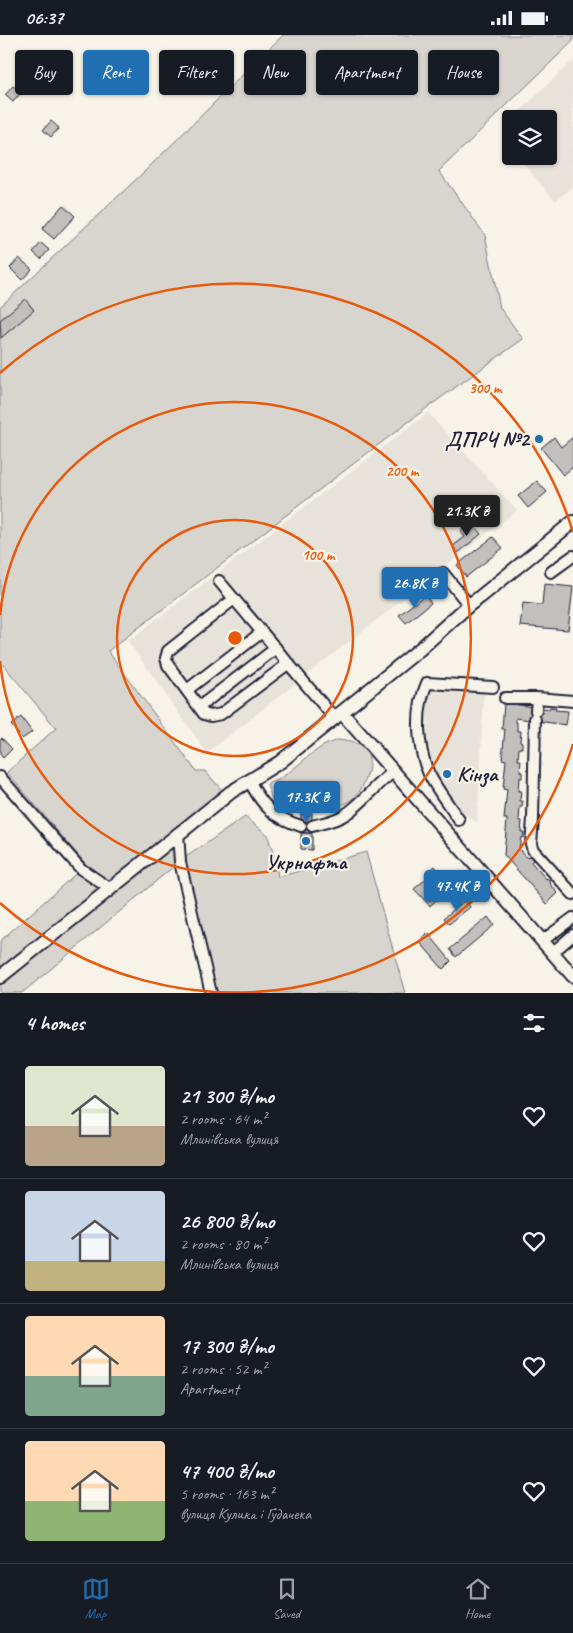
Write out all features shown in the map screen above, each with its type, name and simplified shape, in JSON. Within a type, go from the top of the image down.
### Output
[{"type":"main road","points":[[0,977],[231,792],[280,762],[338,716],[420,649],[469,605],[573,522]]},
{"type":"main road","points":[[338,716],[394,771],[573,976]]},
{"type":"street","points":[[551,572],[573,556]]},
{"type":"street","points":[[443,573],[469,605]]},
{"type":"street","points":[[219,581],[289,663],[338,716]]},
{"type":"street","points":[[234,599],[168,651],[166,658],[168,665],[204,714],[211,716],[221,714],[289,663]]},
{"type":"street","points":[[186,691],[262,632]]},
{"type":"street","points":[[199,707],[276,648]]},
{"type":"street","points":[[447,832],[460,816],[430,774],[423,755],[419,719],[423,692],[427,683],[493,687]]},
{"type":"street","points":[[505,698],[573,701]]},
{"type":"street","points":[[537,698],[531,844],[533,849],[573,894]]},
{"type":"street","points":[[249,780],[258,797],[268,809],[282,819],[307,826],[334,820],[345,815],[394,771]]},
{"type":"street","points":[[0,777],[81,869],[109,888]]},
{"type":"street","points":[[178,833],[180,862],[211,993]]},
{"type":"street","points":[[542,941],[573,918]]},
{"type":"street","points":[[552,953],[573,935]]},
{"type":"shaded area","points":[[283,35],[573,35],[573,41],[439,171],[485,235],[500,308],[523,339],[428,407],[108,651],[196,771],[205,771],[222,790],[223,797],[178,833],[180,861],[245,817],[267,834],[274,855],[278,877],[366,852],[405,993],[211,993],[179,862],[22,993],[0,993],[0,941],[81,869],[88,867],[7,772],[56,728],[0,661],[0,307],[144,172],[222,95],[234,95],[234,83],[244,73],[244,95],[306,95],[306,50],[268,50]]},
{"type":"shaded area","points":[[573,60],[573,187],[555,201],[525,165],[557,165],[557,110],[521,110]]},
{"type":"shaded area","points":[[428,413],[517,510],[207,753],[128,641]]},
{"type":"shaded area","points":[[427,692],[484,693],[477,823],[454,807],[432,772],[422,735]]},
{"type":"shaded area","points":[[338,740],[358,745],[367,752],[369,757],[364,784],[357,795],[351,801],[342,805],[277,807],[273,803],[267,784],[281,778],[315,751]]},
{"type":"building","points":[[13,86],[15,88],[15,95],[19,95],[13,102],[5,95]]},
{"type":"building","points":[[51,121],[59,128],[51,137],[43,130]]},
{"type":"building","points":[[63,205],[75,216],[54,239],[42,229]]},
{"type":"building","points":[[41,243],[49,250],[41,259],[33,252]]},
{"type":"building","points":[[19,258],[32,269],[22,280],[10,268]]},
{"type":"building","points":[[25,299],[34,310],[1,338],[0,320]]},
{"type":"building","points":[[554,437],[561,447],[573,437],[573,467],[563,475],[541,448]]},
{"type":"building","points":[[537,481],[547,492],[528,508],[518,496]]},
{"type":"building","points":[[471,522],[481,534],[458,553],[453,546],[465,537],[460,531]]},
{"type":"building","points":[[493,537],[503,548],[466,577],[457,565]]},
{"type":"building","points":[[544,584],[573,587],[568,630],[520,626],[523,603],[542,605]]},
{"type":"building","points":[[425,595],[431,603],[406,623],[399,615]]},
{"type":"building","points":[[504,703],[549,709],[550,707],[556,708],[555,710],[568,711],[566,725],[516,718],[517,731],[521,731],[520,741],[522,742],[522,748],[519,748],[518,760],[521,760],[520,772],[522,772],[522,778],[519,778],[518,791],[521,791],[520,801],[523,801],[522,807],[520,807],[519,820],[522,821],[521,832],[524,832],[519,849],[527,858],[530,855],[533,860],[531,862],[549,880],[558,893],[547,904],[504,855],[507,819],[504,819],[507,790],[503,789],[506,760],[502,759],[505,729],[502,729]]},
{"type":"building","points":[[21,717],[32,732],[22,739],[11,725]]},
{"type":"building","points":[[2,738],[12,749],[3,758],[0,754],[0,739]]},
{"type":"building","points":[[301,813],[312,813],[312,833],[301,833]]},
{"type":"building","name":"Укрнафта","points":[[301,833],[312,833],[312,850],[301,849]]},
{"type":"building","points":[[435,866],[436,870],[450,886],[452,885],[455,888],[447,895],[445,892],[430,906],[414,889],[428,877],[425,875]]},
{"type":"building","points":[[465,900],[470,907],[449,924],[444,918]]},
{"type":"building","points":[[488,917],[494,925],[456,957],[450,949]]},
{"type":"building","points":[[428,933],[451,961],[443,969],[419,941]]},
{"type":"place","name":"ДПРЧ №2","points":[[539,439]]},
{"type":"place","name":"Кінза","points":[[447,774]]},
{"type":"place","name":"Укрнафта","points":[[306,841]]}]
